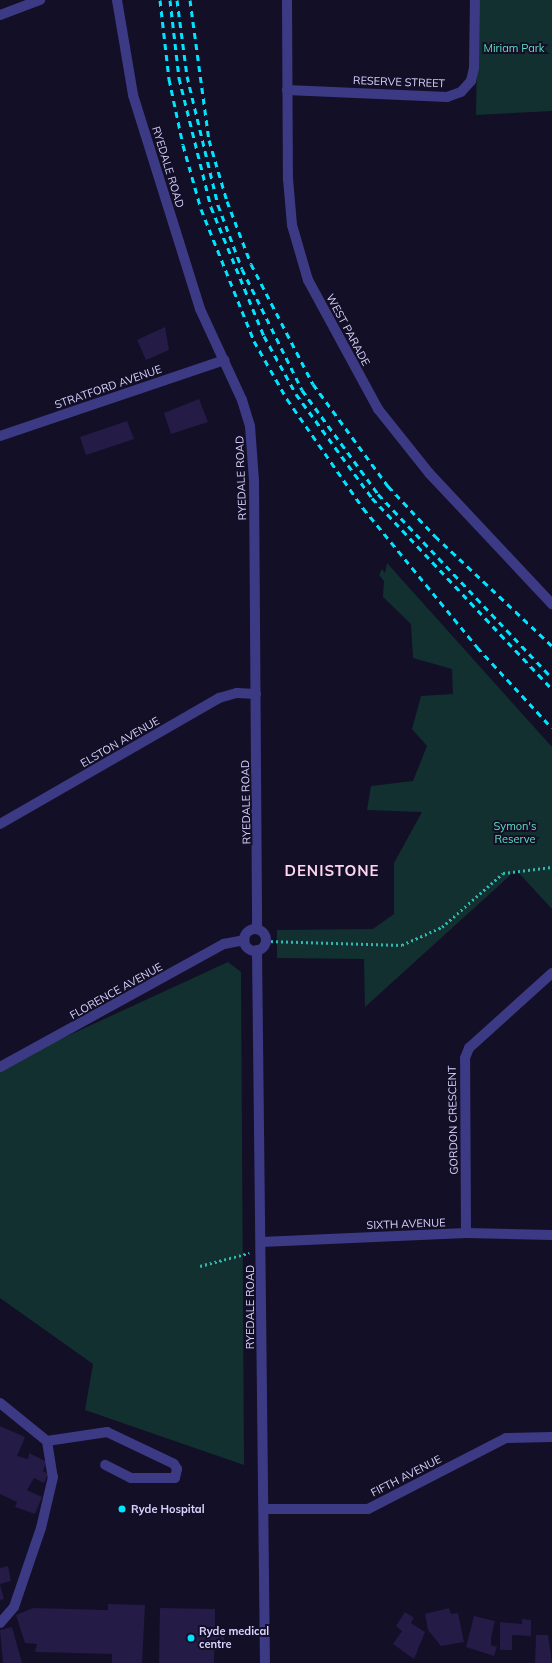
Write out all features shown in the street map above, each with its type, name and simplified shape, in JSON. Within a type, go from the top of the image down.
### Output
[{"type":"street","points":[[0,15],[40,0]]},
{"type":"street","name":"RYEDALE ROAD","points":[[117,0],[133,95],[200,309],[242,400],[254,451],[257,929]]},
{"type":"street","name":"WEST PARADE","points":[[286,0],[287,90],[292,225],[308,280],[337,338],[378,409],[428,473],[552,604]]},
{"type":"street","name":"RESERVE STREET","points":[[287,90],[447,97],[461,92],[470,81],[474,68],[475,0]]},
{"type":"street","name":"STRATFORD AVENUE","points":[[0,436],[224,360]]},
{"type":"street","name":"ELSTON AVENUE","points":[[0,824],[219,698],[237,693],[256,694]]},
{"type":"street","points":[[257,929],[263,932],[266,941],[257,950],[250,949],[245,940],[250,931],[257,929]]},
{"type":"street","name":"FLORENCE AVENUE","points":[[0,1067],[224,944],[245,940]]},
{"type":"street","name":"RYEDALE ROAD","points":[[257,950],[265,1663]]},
{"type":"street","name":"GORDON CRESCENT","points":[[466,1234],[465,1058],[469,1048],[552,973]]},
{"type":"street","name":"SIXTH AVENUE","points":[[261,1246],[466,1234],[552,1235]]},
{"type":"street","points":[[0,1403],[47,1441],[53,1460],[53,1477],[41,1528],[14,1607],[0,1623]]},
{"type":"street","points":[[47,1441],[108,1432],[174,1464],[177,1469],[175,1478],[131,1478],[105,1465]]},
{"type":"street","name":"FIFTH AVENUE","points":[[264,1510],[368,1509],[506,1438],[552,1437]]},
{"type":"path","points":[[266,941],[402,945],[442,928],[503,873],[552,868]]},
{"type":"path","points":[[200,1266],[261,1246]]},
{"type":"green space","name":"Miriam Park","points":[[478,0],[552,0],[552,111],[476,115]]},
{"type":"green space","name":"Symon's Reserve","points":[[387,563],[552,747],[552,909],[516,870],[365,1007],[364,959],[277,958],[277,930],[373,929],[394,914],[394,863],[422,812],[367,810],[371,786],[413,781],[427,746],[412,729],[421,696],[453,694],[452,669],[413,658],[411,624],[383,597],[384,581],[379,575],[382,569],[385,573]]},
{"type":"green space","points":[[228,962],[241,972],[244,1465],[85,1410],[93,1364],[0,1298],[0,1067]]},
{"type":"building","points":[[165,327],[169,350],[146,360],[137,340]]},
{"type":"building","points":[[199,399],[208,422],[171,434],[164,413]]},
{"type":"building","points":[[127,421],[134,439],[86,455],[80,437]]},
{"type":"building","points":[[0,1426],[25,1437],[17,1456],[28,1459],[29,1453],[47,1462],[43,1471],[48,1474],[44,1483],[34,1478],[27,1490],[42,1497],[35,1514],[15,1507],[17,1502],[0,1494]]},
{"type":"building","points":[[8,1566],[11,1581],[0,1584],[0,1568]]},
{"type":"building","points":[[0,1584],[4,1599],[0,1600]]},
{"type":"building","points":[[108,1604],[145,1605],[142,1663],[112,1663],[112,1654],[35,1652],[37,1644],[25,1643],[16,1615],[33,1608],[108,1610]]},
{"type":"building","name":"Ryde medical centre","points":[[160,1608],[215,1609],[215,1629],[224,1633],[224,1642],[214,1651],[214,1663],[159,1663]]},
{"type":"building","points":[[449,1608],[451,1614],[458,1613],[464,1642],[441,1646],[428,1630],[425,1614]]},
{"type":"building","points":[[405,1612],[414,1618],[411,1623],[425,1632],[414,1659],[393,1644],[402,1631],[396,1626]]},
{"type":"building","points":[[474,1616],[495,1621],[491,1637],[491,1645],[497,1647],[494,1656],[466,1647]]},
{"type":"building","points":[[522,1619],[531,1620],[531,1636],[512,1635],[512,1650],[500,1650],[500,1622],[522,1624]]},
{"type":"building","points":[[12,1627],[22,1663],[3,1663],[0,1630]]},
{"type":"building","points":[[536,1635],[548,1635],[552,1663],[535,1663]]},
{"type":"railway","points":[[160,0],[169,79],[183,145],[201,209],[254,341],[287,399],[363,508],[477,647],[552,728]]},
{"type":"railway","points":[[170,0],[179,78],[211,207],[264,336],[296,394],[372,498],[552,689]]},
{"type":"railway","points":[[177,0],[187,76],[218,205],[242,269],[302,390],[378,494],[552,678]]},
{"type":"railway","points":[[190,0],[209,140],[227,201],[251,264],[313,384],[388,486],[435,536],[552,646]]},
{"type":"place","name":"Ryde Hospital","points":[[122,1509]]},
{"type":"place","name":"Ryde medical centre","points":[[191,1638]]},
{"type":"district","name":"DENISTONE","points":[[332,871]]}]
